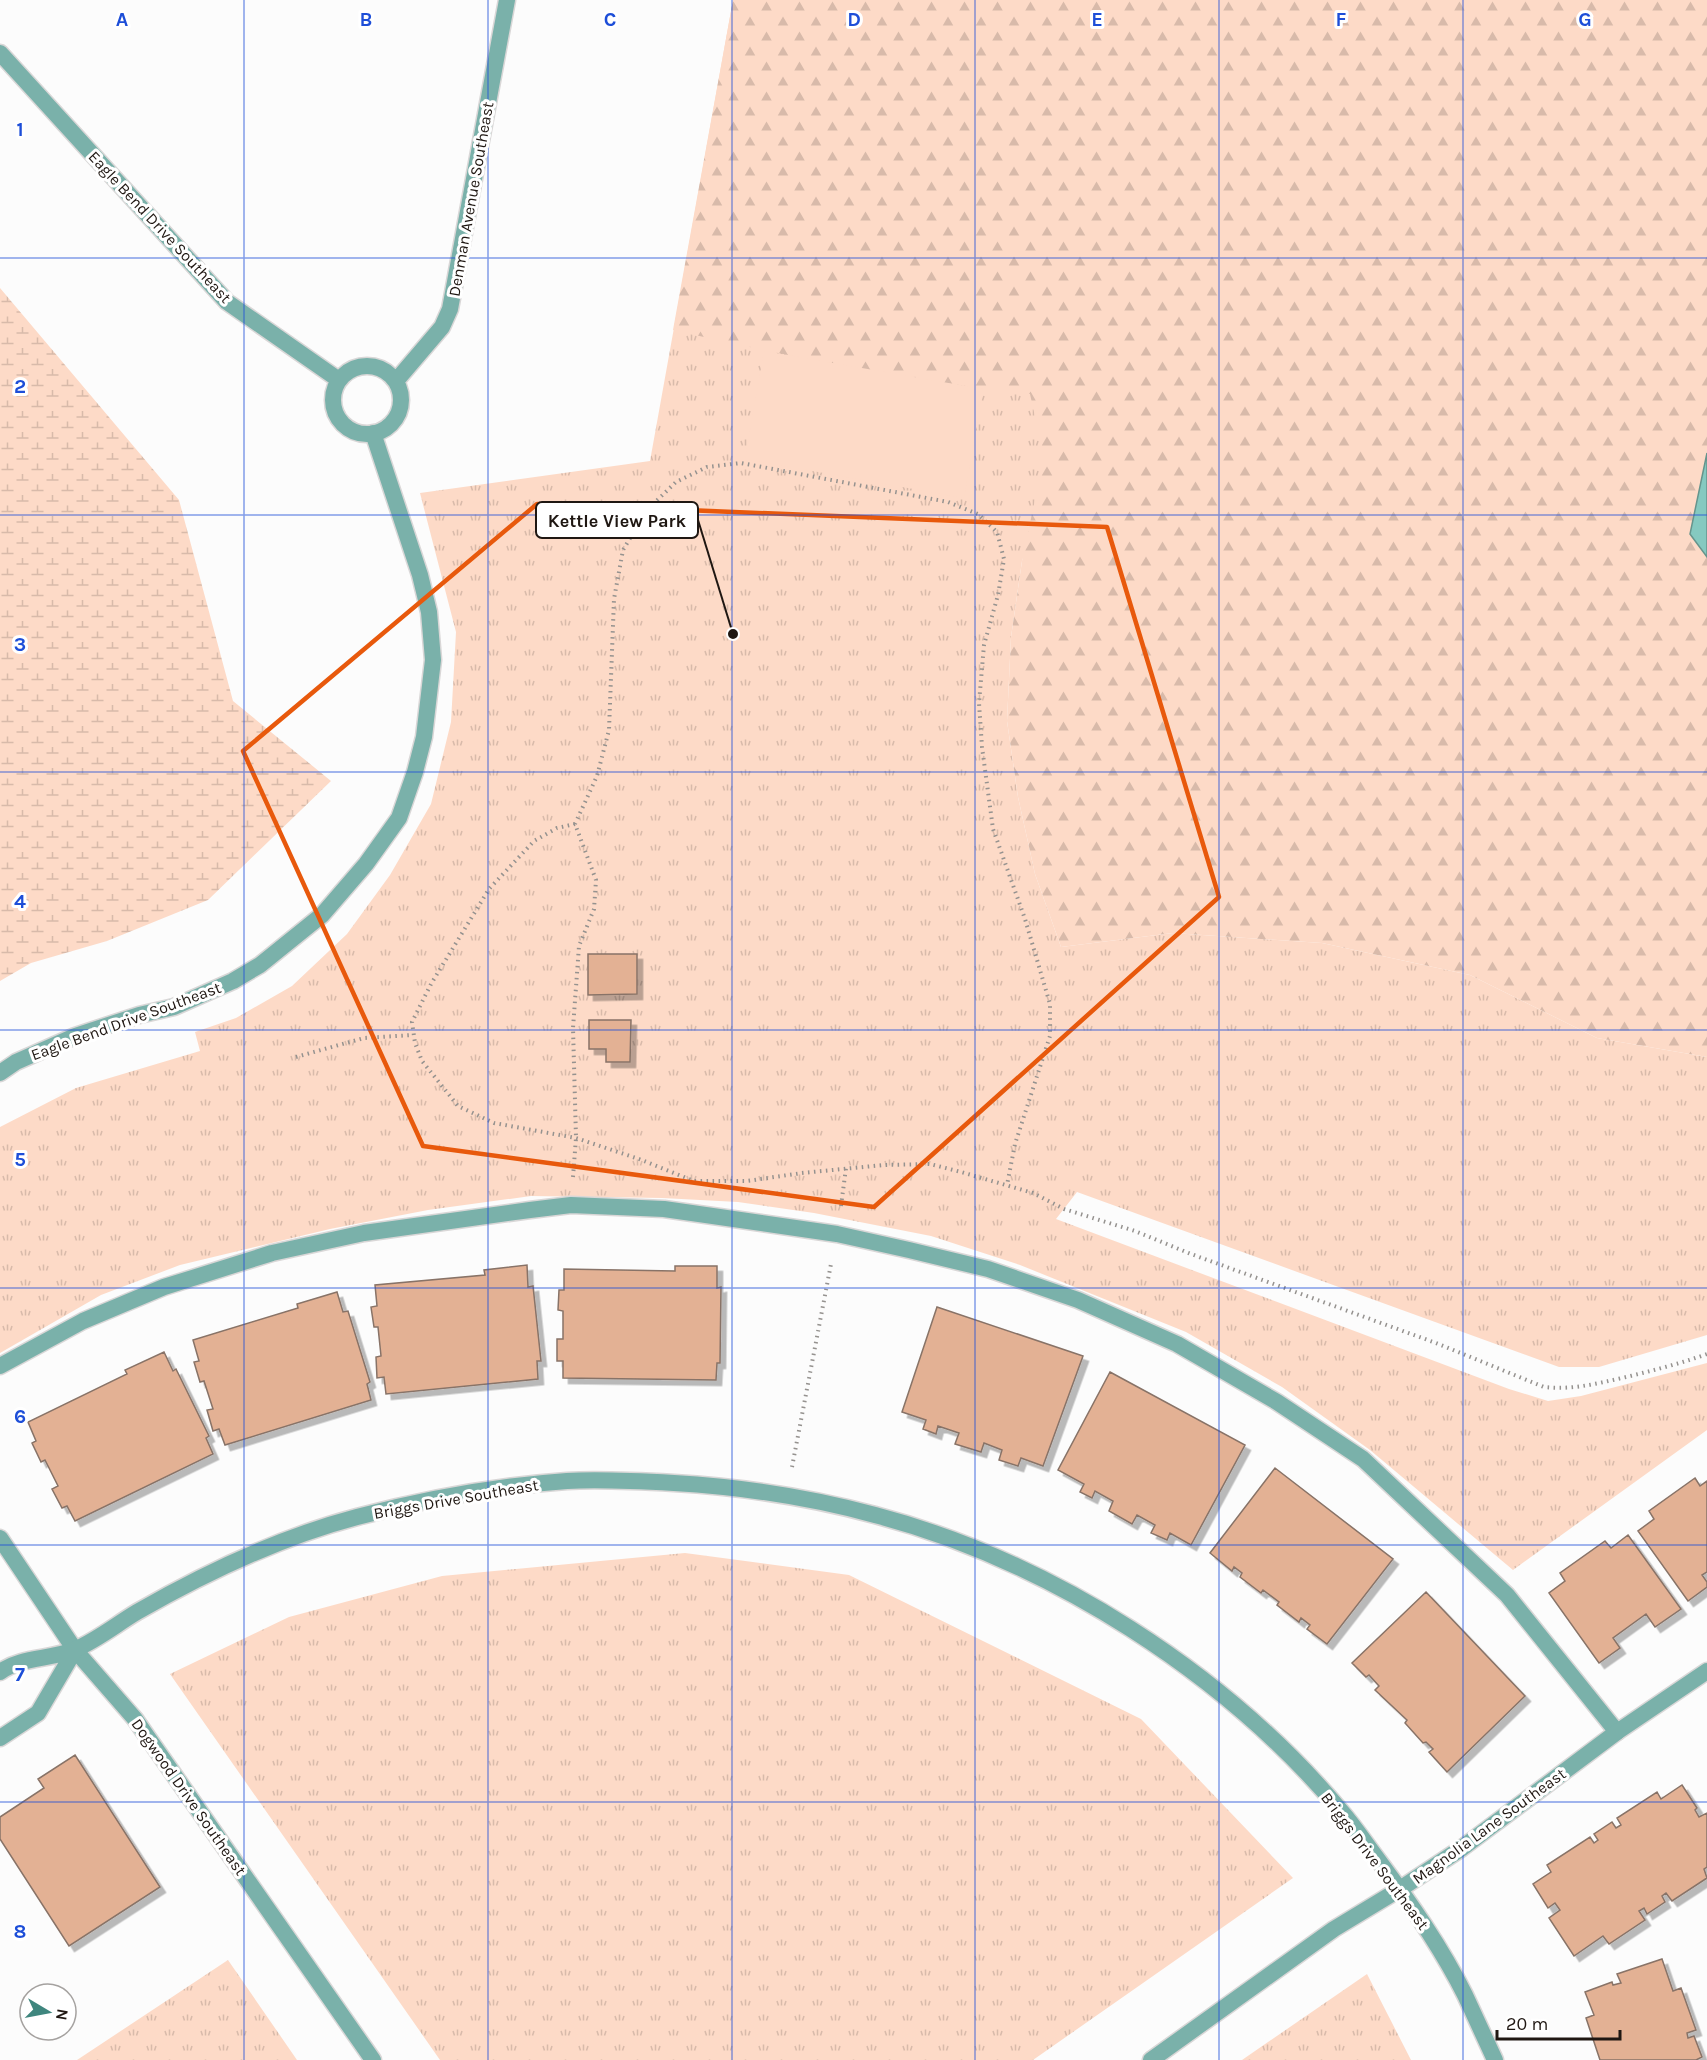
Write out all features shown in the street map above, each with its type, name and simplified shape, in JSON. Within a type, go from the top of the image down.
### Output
[{"type":"street","name":"Denman Avenue Southeast","points":[[396,381],[442,327],[450,309],[507,0]]},
{"type":"street","name":"Eagle Bend Drive Southeast","points":[[0,52],[227,302],[339,380]]},
{"type":"street","points":[[361,366],[374,367],[386,372],[396,381],[400,394],[400,407],[394,419],[385,429],[373,433],[359,433],[347,428],[338,418],[333,405],[333,392],[339,380],[348,371],[361,366]]},
{"type":"street","name":"Eagle Bend Drive Southeast","points":[[0,1073],[16,1062],[75,1036],[174,1006],[233,981],[260,965],[322,915],[366,864],[399,818],[424,737],[434,660],[429,612],[420,575],[373,433]]},
{"type":"street","points":[[0,1366],[83,1321],[164,1287],[272,1253],[364,1233],[571,1205],[664,1209],[837,1234],[988,1269],[1078,1300],[1177,1344],[1276,1402],[1363,1459],[1507,1595],[1617,1732]]},
{"type":"street","name":"Briggs Drive Southeast","points":[[0,1672],[9,1665],[75,1650],[137,1612],[207,1575],[278,1544],[352,1518],[424,1501],[495,1489],[569,1481],[641,1481],[786,1495],[877,1515],[963,1543],[1064,1589],[1163,1650],[1233,1703],[1296,1761],[1342,1812],[1400,1890],[1436,1943],[1464,1994],[1495,2060]]},
{"type":"street","name":"Dogwood Drive Southeast","points":[[0,1538],[75,1650],[135,1719],[373,2060]]},
{"type":"street","name":"Briggs Drive Southeast","points":[[0,1738],[38,1713],[75,1650]]},
{"type":"street","name":"Magnolia Lane Southeast","points":[[1151,2060],[1334,1929],[1400,1890],[1462,1848],[1617,1732],[1707,1671]]},
{"type":"path","points":[[571,1205],[576,1138],[573,1028],[579,946],[594,909],[596,880],[575,824],[597,776],[609,730],[614,600],[623,550],[647,510],[676,482],[707,467],[741,463],[948,502],[978,514],[997,532],[1004,559],[998,595],[984,645],[979,703],[987,788],[993,829],[1025,919],[1050,1004],[1050,1036],[1015,1144],[1007,1185]]},
{"type":"path","points":[[575,824],[557,828],[534,841],[489,889],[431,984],[412,1022],[413,1035],[422,1061],[458,1106],[494,1123],[576,1138],[639,1159],[694,1182],[747,1181],[846,1168],[930,1164],[1033,1193],[1064,1209],[1135,1231],[1191,1254],[1436,1343],[1544,1387],[1561,1389],[1586,1387],[1669,1367],[1707,1354]]},
{"type":"path","points":[[296,1057],[364,1038],[413,1035]]},
{"type":"path","points":[[792,1467],[837,1234],[846,1168]]},
{"type":"highlighted area","points":[[537,504],[1107,527],[1219,897],[874,1207],[423,1146],[243,751]]},
{"type":"green space","points":[[733,0],[1225,0],[1022,561],[1011,637],[1007,721],[1018,797],[1035,874],[1061,947],[1173,933],[1322,943],[1470,975],[1597,1038],[1707,1057],[1707,1335],[1599,1367],[1559,1367],[1077,1192],[1056,1219],[1509,1389],[1548,1401],[1581,1396],[1707,1363],[1707,1430],[1513,1570],[1370,1450],[1282,1387],[1186,1332],[1020,1265],[931,1236],[814,1213],[738,1202],[531,1196],[428,1210],[330,1229],[180,1265],[101,1295],[0,1353],[0,1127],[76,1088],[200,1051],[195,1032],[236,1018],[292,986],[347,934],[390,875],[431,804],[451,722],[456,632],[420,493],[650,461]]},
{"type":"green space","points":[[733,0],[1707,0],[1707,453],[1690,534],[1707,557],[1707,1057],[1597,1038],[1470,975],[1322,943],[1173,933],[1061,947],[1035,874],[1018,797],[1007,721],[1011,637],[1022,561],[1044,457],[1030,394],[851,367],[673,330]]},
{"type":"green space","points":[[0,288],[179,500],[233,701],[331,781],[208,900],[107,941],[31,963],[0,981]]},
{"type":"green space","points":[[764,351],[983,389],[964,498],[745,459]]},
{"type":"green space","points":[[685,1553],[849,1575],[1141,1719],[1293,1878],[1033,2060],[440,2060],[170,1674],[289,1617],[442,1576]]},
{"type":"green space","points":[[228,1960],[297,2060],[77,2060]]},
{"type":"green space","points":[[1367,1974],[1411,2060],[1242,2060]]},
{"type":"water","points":[[1707,453],[1707,557],[1690,534]]},
{"type":"building","points":[[588,954],[637,954],[637,994],[588,995]]},
{"type":"building","points":[[589,1020],[631,1020],[630,1062],[606,1062],[606,1049],[589,1049]]},
{"type":"building","points":[[527,1265],[528,1287],[533,1286],[541,1361],[537,1361],[538,1379],[386,1394],[384,1377],[377,1378],[376,1357],[381,1356],[378,1327],[374,1327],[371,1307],[377,1306],[375,1285],[485,1275],[484,1270]]},
{"type":"building","points":[[675,1266],[717,1266],[717,1288],[721,1287],[720,1363],[717,1363],[716,1380],[563,1378],[563,1361],[557,1361],[557,1339],[563,1339],[563,1311],[558,1310],[559,1290],[564,1290],[564,1269],[675,1271]]},
{"type":"building","points":[[337,1292],[343,1312],[348,1311],[370,1382],[367,1384],[371,1400],[225,1445],[219,1429],[213,1431],[207,1410],[213,1409],[204,1381],[200,1382],[194,1362],[199,1361],[193,1340],[298,1308],[297,1304]]},
{"type":"building","points":[[937,1307],[1083,1356],[1043,1466],[1021,1458],[1018,1466],[999,1460],[1002,1450],[984,1443],[981,1452],[955,1444],[959,1433],[938,1426],[936,1434],[923,1429],[926,1420],[902,1412]]},
{"type":"building","points":[[164,1352],[173,1371],[176,1369],[209,1436],[206,1438],[213,1454],[75,1521],[67,1506],[62,1508],[52,1489],[58,1486],[45,1460],[41,1462],[32,1443],[36,1441],[28,1422],[127,1374],[125,1370]]},
{"type":"building","points":[[1110,1372],[1245,1445],[1191,1545],[1170,1533],[1167,1540],[1151,1533],[1155,1525],[1137,1515],[1132,1524],[1109,1511],[1113,1501],[1095,1491],[1092,1498],[1080,1492],[1084,1484],[1058,1470]]},
{"type":"building","points":[[1275,1468],[1393,1559],[1327,1644],[1307,1629],[1310,1625],[1301,1618],[1299,1622],[1277,1605],[1279,1602],[1263,1590],[1261,1593],[1240,1577],[1242,1573],[1234,1567],[1232,1571],[1210,1553]]},
{"type":"building","points":[[1695,1478],[1700,1486],[1707,1481],[1707,1572],[1702,1575],[1707,1582],[1707,1587],[1688,1601],[1638,1531],[1654,1519],[1649,1511]]},
{"type":"building","points":[[1628,1535],[1681,1609],[1655,1627],[1646,1614],[1613,1638],[1620,1648],[1599,1663],[1549,1593],[1565,1581],[1560,1573],[1605,1541],[1611,1548]]},
{"type":"building","points":[[1426,1592],[1525,1696],[1447,1772],[1429,1752],[1433,1749],[1426,1742],[1423,1743],[1405,1723],[1407,1720],[1375,1690],[1379,1686],[1369,1675],[1366,1677],[1352,1663]]},
{"type":"building","points":[[75,1755],[160,1887],[69,1946],[0,1839],[0,1817],[44,1788],[38,1779]]},
{"type":"building","points":[[1682,1785],[1697,1808],[1695,1810],[1699,1817],[1707,1813],[1707,1867],[1704,1869],[1707,1878],[1672,1901],[1666,1893],[1662,1896],[1665,1902],[1647,1914],[1644,1908],[1639,1911],[1645,1920],[1609,1944],[1603,1936],[1574,1956],[1549,1918],[1560,1910],[1555,1903],[1548,1908],[1533,1884],[1551,1872],[1547,1865],[1590,1837],[1594,1843],[1598,1840],[1594,1834],[1612,1822],[1616,1828],[1621,1825],[1617,1818],[1657,1792],[1661,1799]]},
{"type":"building","points":[[1662,1959],[1673,1991],[1681,1988],[1696,2030],[1687,2033],[1688,2038],[1694,2036],[1702,2057],[1696,2060],[1600,2060],[1586,2018],[1594,2015],[1585,1992],[1612,1982],[1613,1985],[1621,1983],[1617,1974]]},
{"type":"place","name":"Kettle View Park","points":[[733,634]]}]
